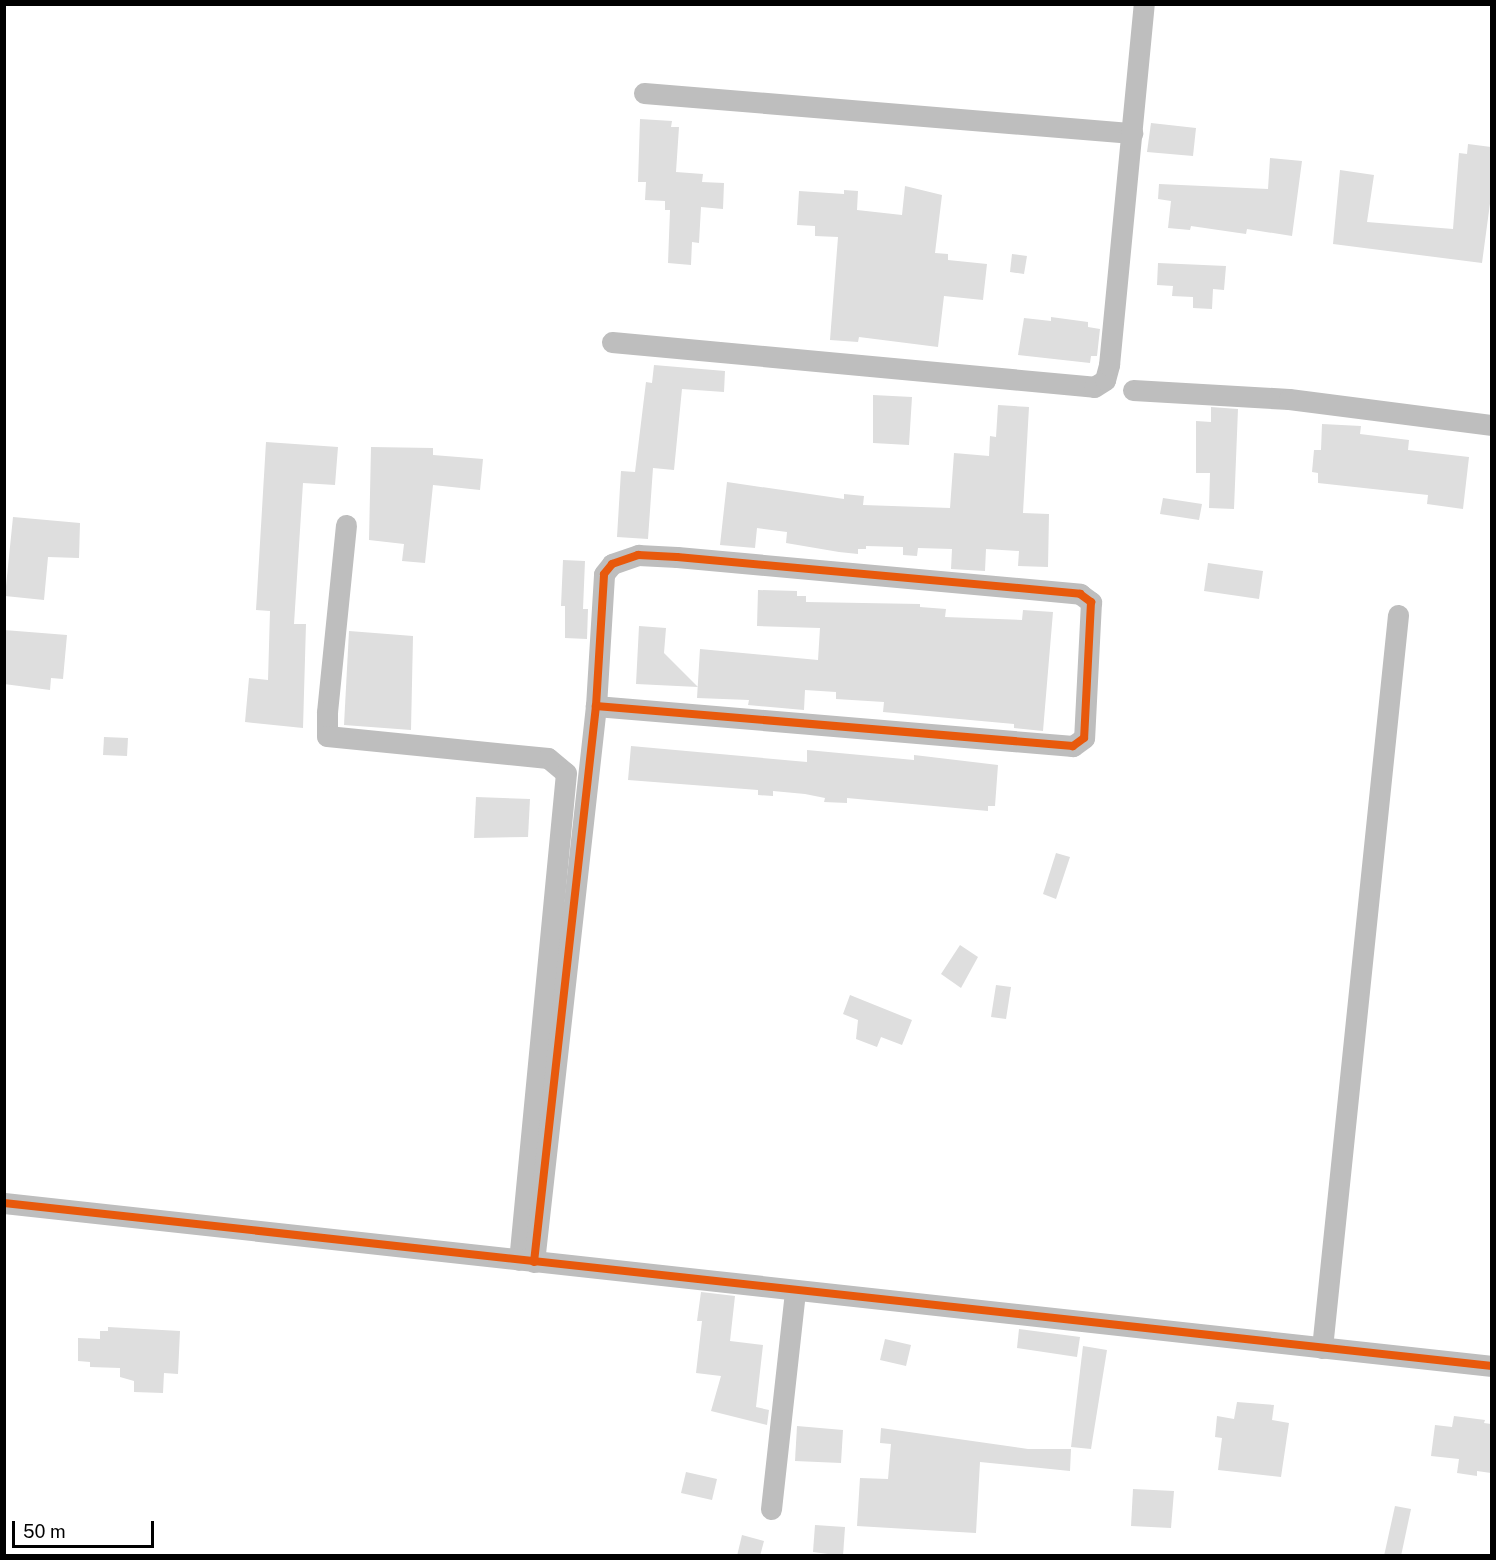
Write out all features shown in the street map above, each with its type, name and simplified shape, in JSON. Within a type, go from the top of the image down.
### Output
[{"type":"street","points":[[612,342],[1094,387],[1105,380],[1109,365],[1144,4]]},
{"type":"street","points":[[644,93],[1132,133]]},
{"type":"street","points":[[1132,390],[1289,399],[1491,425]]},
{"type":"street","points":[[346,525],[327,736],[548,758],[566,772],[526,1261]]},
{"type":"street","points":[[526,1261],[596,706],[604,574],[621,559],[638,555],[1080,594],[1091,602],[1084,738],[1073,747],[596,706]]},
{"type":"street","points":[[1322,1348],[1398,615]]},
{"type":"street","points":[[4,1203],[1491,1366]]},
{"type":"street","points":[[771,1509],[795,1290]]},
{"type":"building","points":[[640,119],[672,121],[671,127],[679,127],[676,172],[703,174],[702,182],[724,183],[723,209],[701,207],[699,243],[692,242],[691,265],[668,263],[670,210],[665,210],[665,201],[645,200],[646,182],[638,182]]},
{"type":"building","points":[[1151,123],[1196,128],[1193,156],[1147,152]]},
{"type":"building","points":[[1468,144],[1491,147],[1491,196],[1482,263],[1333,244],[1340,170],[1374,175],[1367,222],[1453,229],[1459,153],[1467,154]]},
{"type":"building","points":[[1270,158],[1302,161],[1292,236],[1247,229],[1246,234],[1191,226],[1190,230],[1168,228],[1171,201],[1158,199],[1159,184],[1268,189]]},
{"type":"building","points":[[905,186],[942,195],[935,253],[948,254],[948,260],[987,264],[983,300],[944,296],[938,347],[859,337],[858,342],[830,340],[838,237],[815,236],[815,226],[797,225],[799,191],[844,194],[844,190],[858,191],[857,210],[902,215]]},
{"type":"building","points":[[1012,254],[1027,256],[1024,274],[1010,272]]},
{"type":"building","points":[[1158,263],[1226,266],[1224,290],[1213,289],[1212,309],[1193,308],[1193,297],[1172,296],[1173,286],[1157,285]]},
{"type":"building","points":[[1051,317],[1088,322],[1088,327],[1100,329],[1097,356],[1091,356],[1090,363],[1018,355],[1024,318],[1051,321]]},
{"type":"building","points":[[654,365],[725,371],[724,392],[682,389],[674,470],[653,468],[648,539],[617,537],[621,471],[635,472],[646,382],[652,383]]},
{"type":"building","points":[[873,395],[912,397],[909,445],[873,443]]},
{"type":"building","points":[[998,405],[1029,407],[1023,513],[1049,514],[1048,567],[1018,566],[1019,551],[986,549],[985,571],[951,569],[952,549],[918,548],[917,556],[903,555],[903,547],[866,546],[866,549],[858,549],[858,554],[839,552],[786,543],[787,532],[757,528],[755,548],[720,545],[727,482],[844,499],[844,494],[864,496],[863,505],[950,508],[954,453],[989,456],[990,436],[996,437]]},
{"type":"building","points":[[1211,407],[1238,409],[1234,509],[1209,508],[1210,473],[1196,473],[1196,421],[1211,422]]},
{"type":"building","points":[[1322,424],[1361,426],[1360,434],[1409,440],[1408,450],[1469,457],[1463,509],[1427,504],[1428,495],[1318,483],[1318,473],[1312,472],[1314,450],[1321,450]]},
{"type":"building","points":[[266,442],[338,447],[335,485],[303,483],[294,624],[306,624],[303,728],[245,722],[249,678],[268,680],[270,611],[256,610]]},
{"type":"building","points":[[371,447],[433,448],[433,455],[483,459],[480,490],[433,485],[425,563],[402,561],[404,544],[369,540]]},
{"type":"building","points":[[1163,498],[1202,504],[1199,520],[1160,514]]},
{"type":"building","points":[[13,517],[80,523],[79,558],[48,557],[44,600],[5,596]]},
{"type":"building","points":[[563,560],[585,561],[583,609],[588,609],[587,639],[565,638],[565,606],[561,606]]},
{"type":"building","points":[[1208,563],[1263,571],[1259,599],[1204,591]]},
{"type":"building","points":[[758,590],[797,591],[797,596],[806,596],[806,602],[920,604],[920,607],[946,609],[945,617],[1022,620],[1023,610],[1053,612],[1043,731],[1014,728],[1014,724],[883,712],[884,702],[836,699],[836,692],[805,690],[804,710],[748,705],[749,700],[697,698],[700,649],[818,660],[820,628],[757,626]]},
{"type":"building","points":[[639,626],[666,628],[664,653],[698,687],[636,684]]},
{"type":"building","points":[[4,630],[67,635],[63,679],[51,678],[50,690],[4,684]]},
{"type":"building","points":[[349,631],[413,636],[411,730],[344,725]]},
{"type":"building","points":[[104,737],[128,738],[127,756],[103,755]]},
{"type":"building","points":[[631,746],[807,762],[807,750],[914,760],[914,755],[998,765],[995,806],[988,806],[988,811],[847,798],[847,803],[824,802],[825,798],[805,794],[773,791],[773,796],[758,795],[758,790],[628,780]]},
{"type":"building","points":[[476,797],[530,799],[528,837],[474,838]]},
{"type":"building","points":[[1056,853],[1070,857],[1056,899],[1043,894]]},
{"type":"building","points":[[960,945],[978,957],[961,988],[941,974]]},
{"type":"building","points":[[996,985],[1011,987],[1006,1019],[991,1017]]},
{"type":"building","points":[[850,995],[912,1020],[902,1045],[881,1037],[877,1047],[856,1039],[858,1020],[843,1014]]},
{"type":"building","points":[[701,1292],[735,1296],[730,1341],[763,1345],[756,1407],[769,1410],[767,1425],[711,1411],[721,1376],[696,1373],[702,1321],[697,1321]]},
{"type":"building","points":[[108,1327],[180,1331],[178,1374],[164,1373],[163,1393],[134,1392],[134,1381],[120,1377],[120,1368],[90,1367],[90,1362],[78,1361],[78,1338],[100,1339],[100,1331],[108,1331]]},
{"type":"building","points":[[1019,1329],[1080,1337],[1077,1357],[1017,1348]]},
{"type":"building","points":[[885,1339],[911,1345],[906,1366],[880,1360]]},
{"type":"building","points":[[1083,1346],[1107,1350],[1091,1449],[1071,1447]]},
{"type":"building","points":[[1237,1402],[1274,1405],[1272,1420],[1289,1423],[1281,1477],[1218,1470],[1222,1438],[1215,1437],[1217,1416],[1234,1419]]},
{"type":"building","points":[[1454,1416],[1485,1420],[1484,1423],[1491,1424],[1491,1473],[1477,1471],[1477,1476],[1457,1473],[1459,1459],[1431,1456],[1435,1425],[1452,1427]]},
{"type":"building","points":[[797,1426],[843,1430],[841,1463],[795,1461]]},
{"type":"building","points":[[881,1428],[1028,1449],[1071,1449],[1070,1471],[980,1462],[976,1533],[857,1526],[860,1478],[888,1479],[891,1444],[880,1443]]},
{"type":"building","points":[[686,1472],[717,1479],[712,1500],[681,1493]]},
{"type":"building","points":[[1133,1489],[1174,1491],[1171,1528],[1131,1526]]},
{"type":"building","points":[[1395,1506],[1411,1509],[1401,1556],[1384,1556]]},
{"type":"building","points":[[815,1525],[845,1527],[843,1556],[813,1552]]},
{"type":"building","points":[[742,1535],[764,1541],[760,1556],[737,1556]]},
{"type":"cycle path","points":[[534,1262],[596,706],[604,574],[612,564],[638,555],[677,557],[1080,594],[1091,602],[1084,738],[1073,746],[596,706]]},
{"type":"cycle path","points":[[4,1203],[1492,1366]]}]
